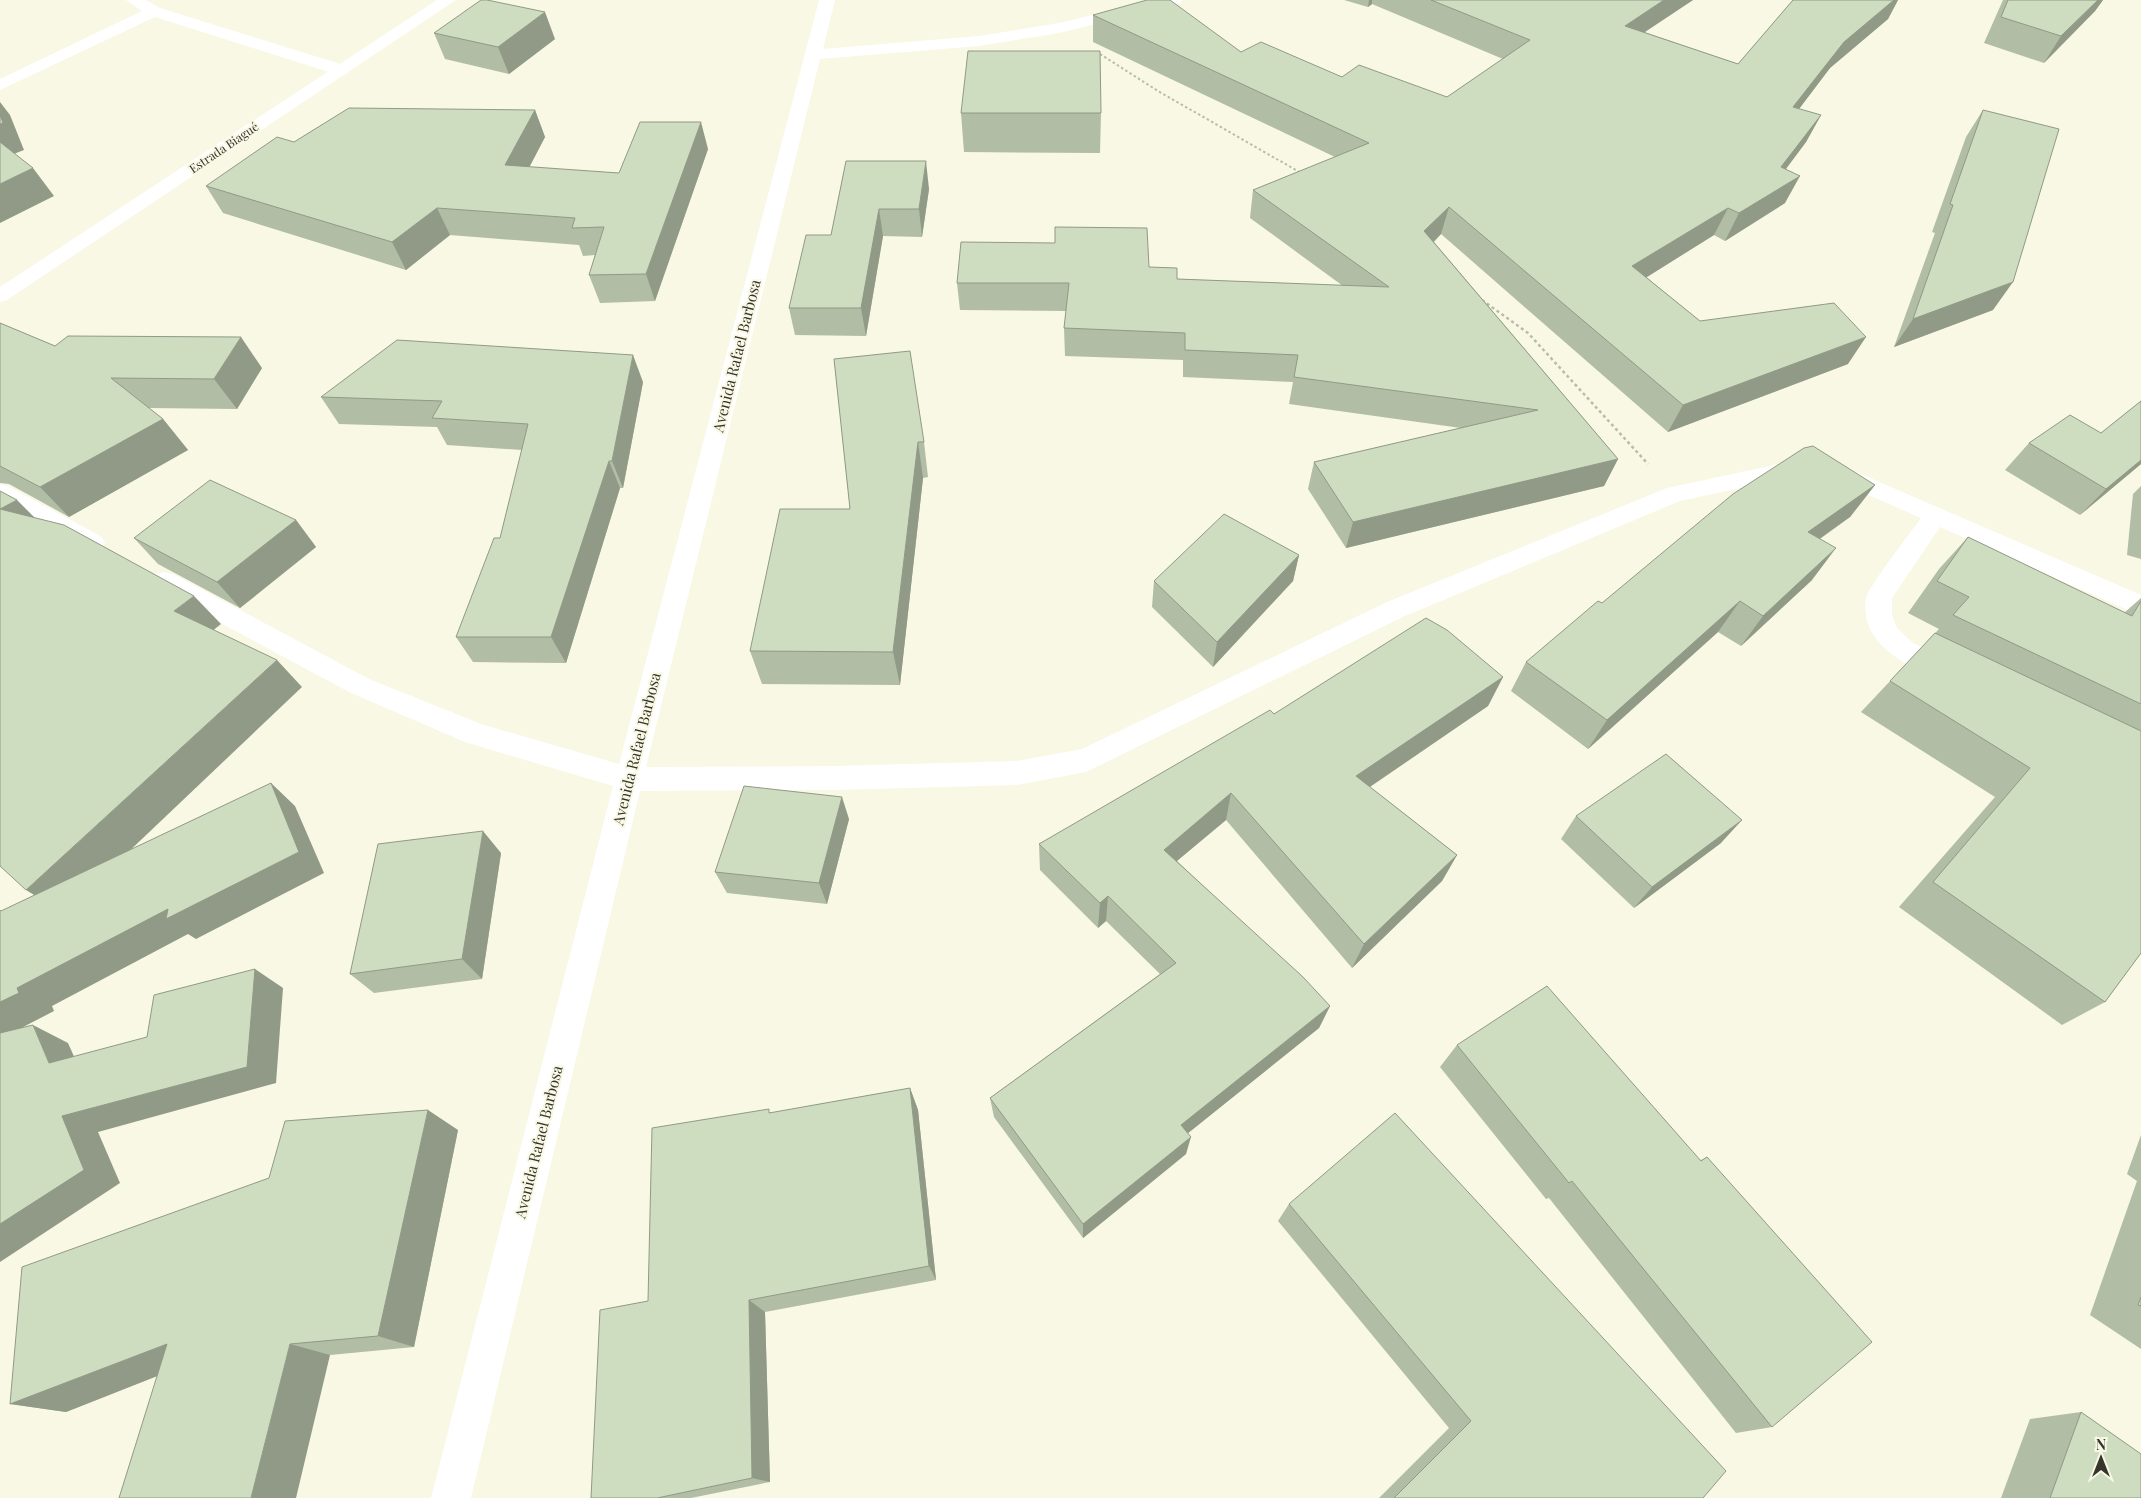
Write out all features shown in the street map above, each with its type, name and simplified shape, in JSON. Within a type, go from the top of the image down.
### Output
[{"type":"street","points":[[134,0],[154,11],[341,70]]},
{"type":"street","name":"Estrada Biagué","points":[[0,296],[448,0]]},
{"type":"street","name":"Avenida Rafael Barbosa","points":[[451,1498],[629,779],[827,0]]},
{"type":"street","points":[[814,55],[979,41],[1059,28],[1174,0]]},
{"type":"street","points":[[0,85],[154,11]]},
{"type":"street","points":[[147,572],[360,686],[475,734],[629,779],[835,778],[1017,773],[1086,760],[1396,609],[1675,494],[1818,464],[2141,606]]},
{"type":"street","points":[[0,492],[113,553]]},
{"type":"street","points":[[1936,515],[1879,597],[1878,615],[1886,634],[1904,650],[1966,680]]},
{"type":"path","points":[[1059,28],[1158,91],[1302,173]]},
{"type":"path","points":[[1480,298],[1528,333],[1675,494]]},
{"type":"building","points":[[481,0],[545,12],[498,47],[434,33]]},
{"type":"building","points":[[1147,0],[1170,0],[1241,52],[1261,42],[1342,77],[1359,65],[1447,97],[1530,40],[1431,0],[1664,0],[1625,26],[1738,64],[1793,0],[1894,0],[1844,42],[1793,107],[1821,115],[1781,167],[1800,176],[1739,213],[1728,208],[1632,266],[1700,321],[1834,303],[1866,337],[1683,405],[1449,207],[1424,231],[1618,459],[1353,522],[1314,462],[1538,410],[1294,377],[1298,355],[1185,350],[1185,333],[1064,328],[1069,283],[957,283],[961,242],[1055,243],[1055,227],[1147,228],[1149,267],[1177,268],[1177,279],[1389,287],[1253,190],[1369,143],[1093,15]]},
{"type":"building","points":[[2008,0],[2098,0],[2061,36],[2001,17]]},
{"type":"building","points":[[968,51],[1100,51],[1101,113],[961,113]]},
{"type":"building","points":[[349,108],[535,110],[505,165],[619,173],[640,122],[701,122],[646,274],[589,275],[604,227],[572,228],[575,218],[437,208],[392,242],[206,186],[277,137],[294,142]]},
{"type":"building","points":[[1983,110],[2059,129],[2013,282],[1913,319],[1953,205],[1950,204]]},
{"type":"building","points":[[0,142],[33,168],[0,184]]},
{"type":"building","points":[[846,161],[926,161],[919,209],[879,209],[861,308],[789,308],[806,235],[831,235]]},
{"type":"building","points":[[0,323],[55,346],[68,336],[241,337],[214,379],[111,378],[163,419],[40,487],[0,466]]},
{"type":"building","points":[[397,340],[633,355],[612,461],[609,461],[551,637],[456,637],[494,538],[500,538],[528,424],[432,418],[442,401],[321,397]]},
{"type":"building","points":[[910,351],[924,442],[918,442],[893,652],[750,651],[780,509],[850,509],[834,359]]},
{"type":"building","points":[[2141,401],[2141,460],[2106,489],[2029,443],[2070,415],[2101,433]]},
{"type":"building","points":[[1813,446],[1875,485],[1808,532],[1836,548],[1763,616],[1740,601],[1607,720],[1526,662],[1598,601],[1602,603],[1733,494],[1804,448]]},
{"type":"building","points":[[210,480],[296,520],[217,582],[134,538]]},
{"type":"building","points":[[0,491],[17,500],[0,509]]},
{"type":"building","points":[[0,509],[64,525],[194,596],[174,611],[277,660],[26,890],[0,866]]},
{"type":"building","points":[[1224,514],[1299,555],[1217,642],[1154,581]]},
{"type":"building","points":[[1968,537],[2132,616],[2141,601],[2141,704],[1953,615],[1969,597],[1937,581]]},
{"type":"building","points":[[1426,618],[1447,630],[1503,677],[1356,776],[1457,855],[1364,944],[1231,793],[1164,850],[1303,977],[1330,1006],[1181,1125],[1191,1137],[1083,1224],[990,1098],[1176,963],[1108,896],[1100,903],[1039,844],[1270,710],[1274,714]]},
{"type":"building","points":[[1935,633],[2141,731],[2141,953],[2105,1002],[1933,882],[2030,768],[1890,681]]},
{"type":"building","points":[[1666,754],[1742,820],[1652,887],[1576,816]]},
{"type":"building","points":[[271,783],[299,852],[166,919],[168,909],[17,988],[19,993],[0,1002],[0,910]]},
{"type":"building","points":[[744,786],[842,797],[819,883],[715,872]]},
{"type":"building","points":[[483,831],[462,959],[350,974],[378,844]]},
{"type":"building","points":[[255,969],[247,1067],[62,1116],[84,1170],[0,1224],[0,1033],[33,1025],[49,1063],[147,1037],[154,995]]},
{"type":"building","points":[[1547,986],[1701,1161],[1707,1157],[1872,1342],[1772,1427],[1572,1181],[1569,1183],[1457,1045]]},
{"type":"building","points":[[910,1088],[929,1266],[749,1300],[752,1478],[657,1498],[591,1498],[600,1310],[648,1301],[652,1128],[769,1109],[769,1113]]},
{"type":"building","points":[[428,1110],[378,1336],[290,1344],[251,1498],[119,1498],[167,1344],[10,1404],[22,1267],[269,1178],[285,1121]]},
{"type":"building","points":[[1395,1113],[1726,1471],[1703,1498],[1394,1498],[1471,1421],[1289,1204]]},
{"type":"building","points":[[2081,1412],[2141,1454],[2141,1498],[2050,1498]]}]
